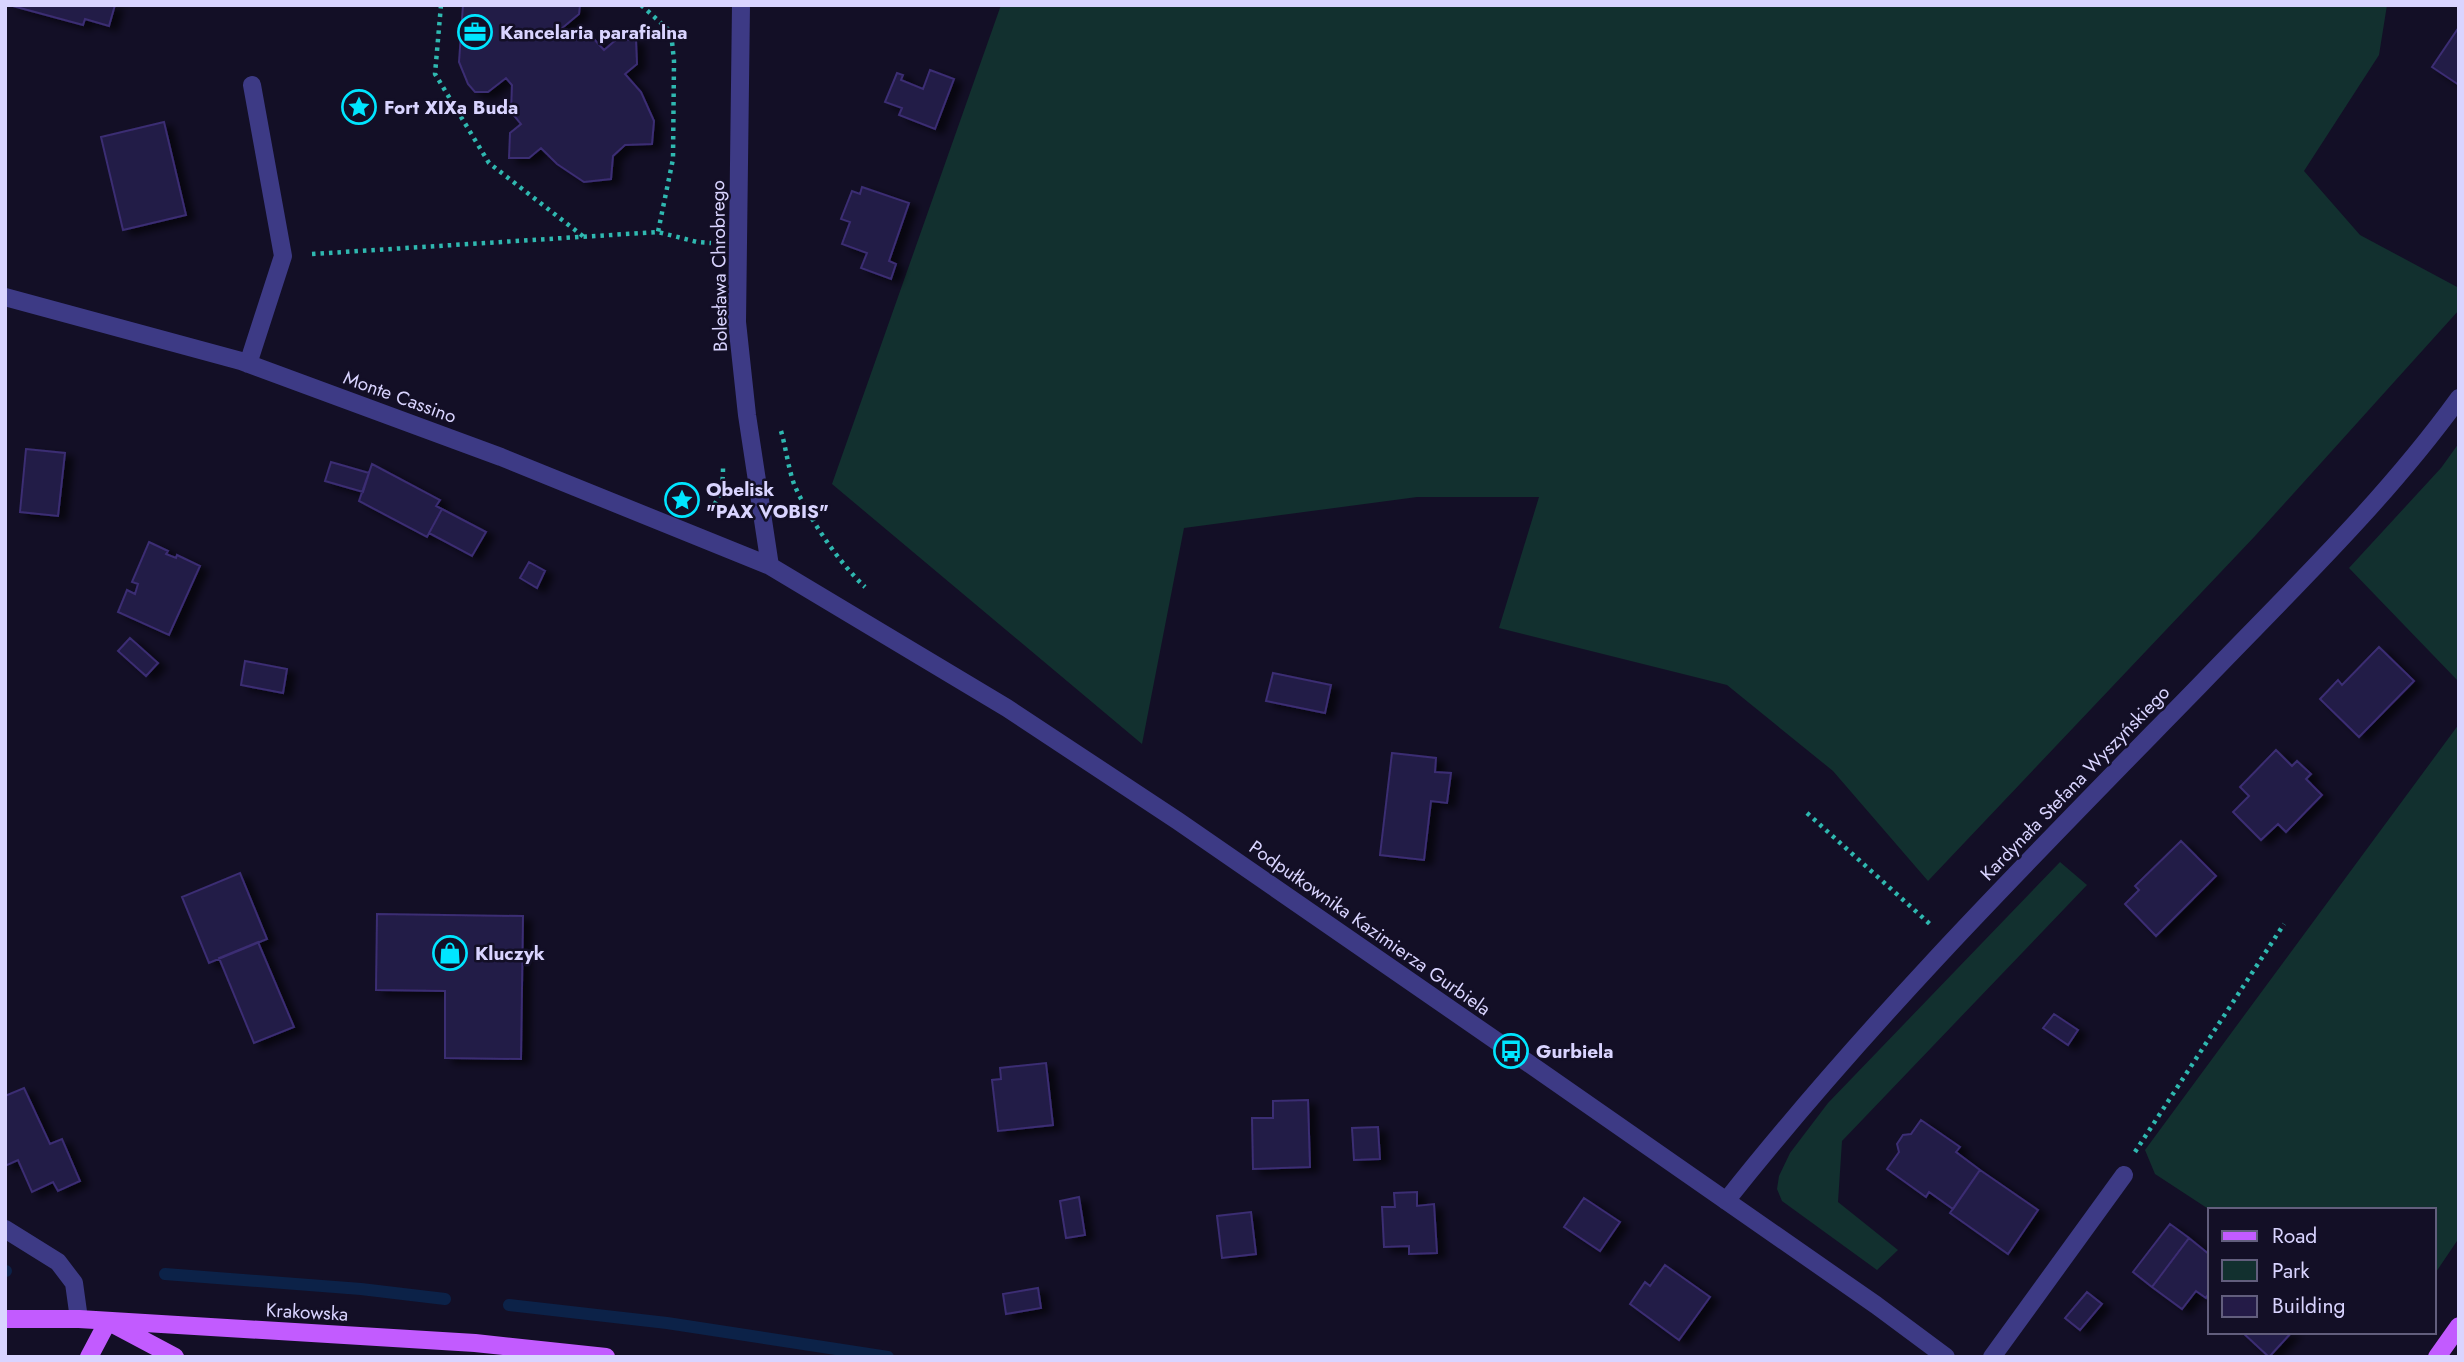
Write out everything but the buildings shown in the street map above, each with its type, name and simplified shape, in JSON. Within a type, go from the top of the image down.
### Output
[{"type":"main road","name":"Krakowska","points":[[5,1318],[79,1319],[475,1343],[606,1357]]},
{"type":"main road","points":[[89,1357],[108,1321],[175,1357]]},
{"type":"main road","points":[[2437,1357],[2459,1326]]},
{"type":"street","name":"Bolesława Chrobrego","points":[[741,5],[737,322],[747,415],[771,566]]},
{"type":"street","points":[[248,364],[283,256],[252,85]]},
{"type":"street","name":"Monte Cassino","points":[[5,297],[248,364],[501,457],[771,566]]},
{"type":"street","name":"Kardynała Stefana Wyszyńskiego","points":[[1726,1201],[1766,1151],[1950,942],[2340,540],[2425,446],[2459,398]]},
{"type":"street","name":"Podpułkownika Kazimierza Gurbiela","points":[[771,566],[1007,708],[1077,754],[1489,1035],[1876,1306],[1937,1354]]},
{"type":"street","points":[[1992,1357],[2124,1175]]},
{"type":"street","points":[[5,1229],[58,1262],[74,1283],[79,1319]]},
{"type":"path","points":[[441,5],[435,74],[489,163],[584,237]]},
{"type":"path","points":[[641,5],[651,8],[671,32],[674,61],[673,159],[658,232]]},
{"type":"path","points":[[283,256],[658,232],[697,242],[738,244]]},
{"type":"path","points":[[710,243],[710,250]]},
{"type":"path","points":[[705,511],[713,507],[723,487],[723,464]]},
{"type":"path","points":[[1807,813],[1950,942]]},
{"type":"path","points":[[2124,1175],[2137,1148],[2284,924]]},
{"type":"green space","points":[[1001,5],[2387,5],[2379,55],[2304,171],[2360,235],[2459,288],[2459,310],[2255,536],[1928,881],[1833,771],[1727,685],[1499,628],[1539,497],[1417,497],[1184,528],[1142,744],[832,484]]},
{"type":"green space","points":[[2459,443],[2459,682],[2349,568],[2441,468]]},
{"type":"green space","points":[[2459,724],[2459,1238],[2436,1272],[2436,1208],[2208,1209],[2155,1174],[2145,1150]]},
{"type":"green space","points":[[2060,862],[2087,885],[1842,1141],[1838,1202],[1898,1250],[1877,1270],[1782,1201],[1777,1189],[1779,1176],[1790,1153],[1828,1103]]},
{"type":"waterway","points":[[165,1274],[361,1289],[445,1299]]},
{"type":"waterway","points":[[509,1305],[667,1323],[888,1357]]},
{"type":"place","name":"Kancelaria parafialna","points":[[475,32]]},
{"type":"place","name":"Fort XIXa Buda","points":[[359,107]]},
{"type":"place","name":"Obelisk \"PAX VOBIS\"","points":[[682,500]]},
{"type":"place","name":"Kluczyk","points":[[450,953]]},
{"type":"place","name":"Gurbiela","points":[[1511,1051]]}]
